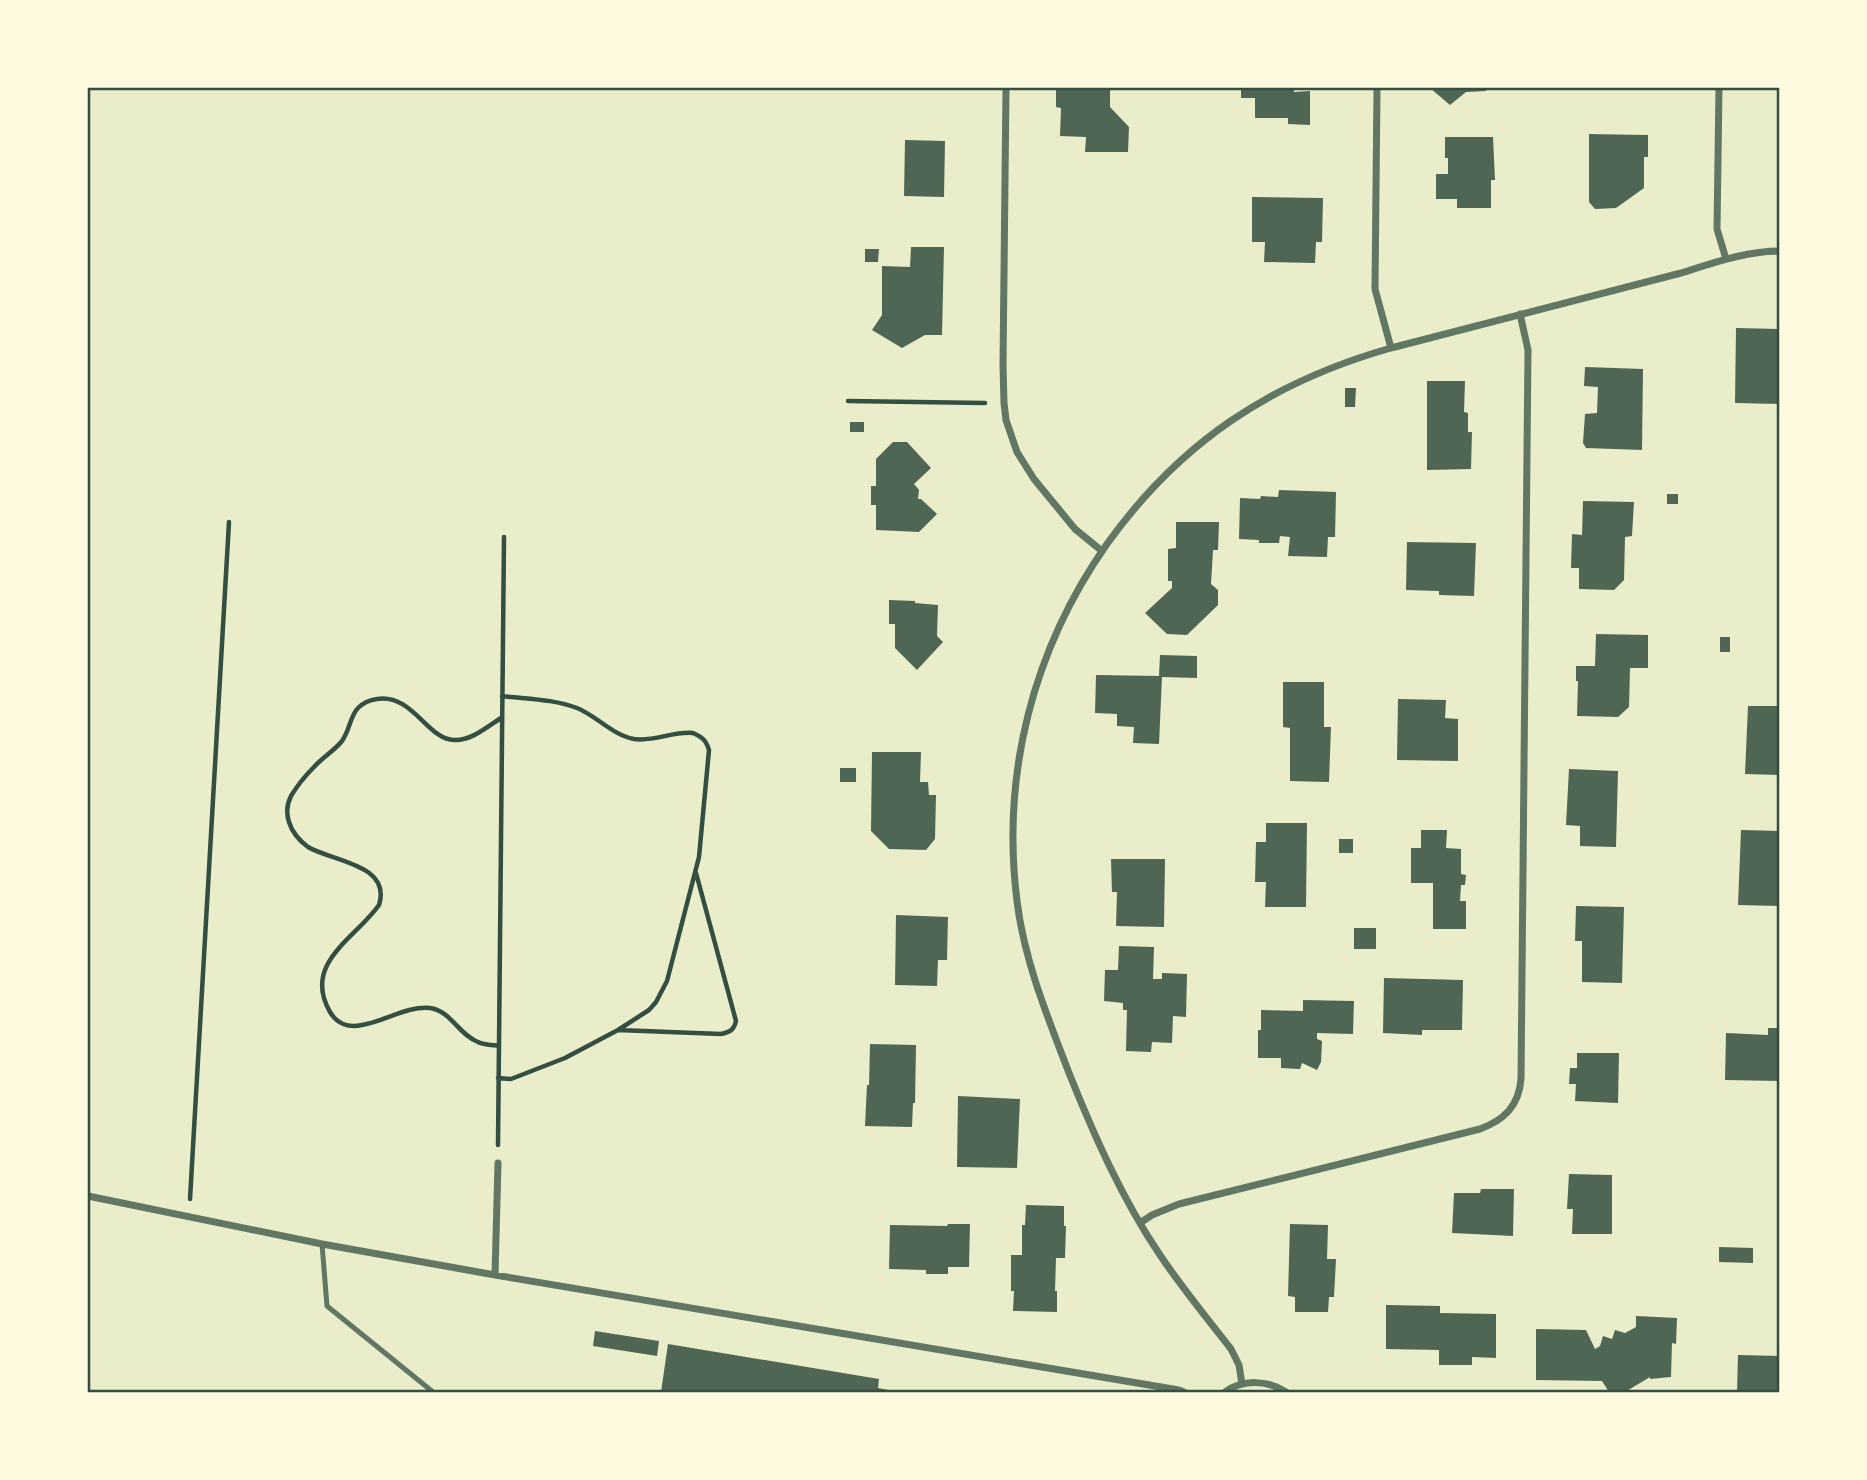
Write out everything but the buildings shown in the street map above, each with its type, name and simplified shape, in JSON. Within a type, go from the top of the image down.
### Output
[{"type":"street","points":[[1006,88],[1003,366],[1004,403],[1011,438],[1034,479],[1075,529],[1102,551]]},
{"type":"street","points":[[1377,88],[1375,289],[1391,348]]},
{"type":"street","points":[[1719,88],[1717,229],[1727,258]]},
{"type":"street","points":[[1242,1384],[1239,1366],[1231,1349],[1168,1266],[1140,1223],[1100,1144],[1056,1040],[1037,986],[1023,932],[1014,873],[1017,771],[1032,698],[1059,624],[1102,551],[1126,518],[1153,489],[1216,430],[1256,404],[1313,374],[1353,358],[1681,273],[1727,258],[1780,251]]},
{"type":"street","points":[[1140,1223],[1179,1204],[1480,1129],[1501,1119],[1517,1100],[1521,1079],[1528,349],[1520,314]]},
{"type":"street","points":[[495,1275],[498,1163]]},
{"type":"street","points":[[88,1196],[322,1244],[495,1275],[1184,1392]]},
{"type":"street","points":[[1225,1392],[1242,1384],[1256,1382],[1270,1384],[1286,1392]]},
{"type":"lane","points":[[322,1244],[327,1306],[433,1392]]},
{"type":"path","points":[[848,401],[1004,403]]},
{"type":"path","points":[[189,1217],[229,522]]},
{"type":"path","points":[[498,1163],[504,537]]},
{"type":"path","points":[[498,1078],[511,1079],[565,1058],[649,1010],[661,994],[667,981],[695,871],[702,833],[709,758],[707,743],[702,737],[687,732],[635,739],[615,731],[575,707],[502,696]]},
{"type":"path","points":[[499,1046],[476,1042],[446,1015],[430,1008],[400,1012],[363,1025],[348,1026],[336,1020],[325,1002],[323,972],[330,959],[379,905],[381,898],[372,876],[360,866],[309,847],[297,837],[287,814],[292,794],[315,766],[342,741],[349,732],[356,710],[364,703],[388,698],[399,702],[448,740],[457,741],[466,739],[501,718]]},
{"type":"path","points":[[618,1030],[721,1034],[735,1026],[736,1021],[695,871]]}]
